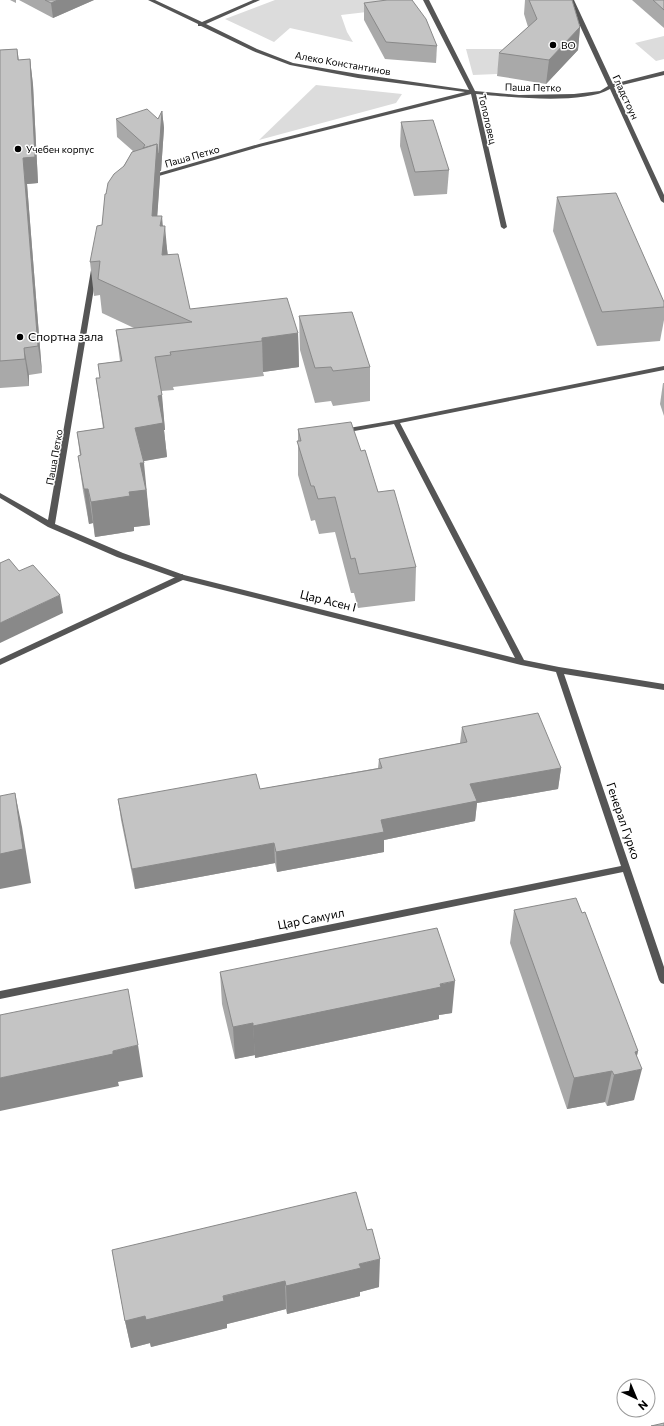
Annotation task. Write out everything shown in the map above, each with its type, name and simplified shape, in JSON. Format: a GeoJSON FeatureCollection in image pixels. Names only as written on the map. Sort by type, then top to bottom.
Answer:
{"type":"FeatureCollection","features":[{"type":"Feature","properties":{"kind":"street","name":"Алеко Константинов"},"geometry":{"type":"LineString","coordinates":[[151,0],[200,25],[255,50],[292,64],[358,76],[472,92]]}},
{"type":"Feature","properties":{"kind":"street"},"geometry":{"type":"LineString","coordinates":[[200,25],[257,0]]}},
{"type":"Feature","properties":{"kind":"street","name":"Тополовец"},"geometry":{"type":"LineString","coordinates":[[426,0],[472,92],[504,227]]}},
{"type":"Feature","properties":{"kind":"street","name":"Гладстоун"},"geometry":{"type":"LineString","coordinates":[[572,0],[664,201]]}},
{"type":"Feature","properties":{"kind":"street","name":"Паша Петко"},"geometry":{"type":"LineString","coordinates":[[141,180],[261,145],[472,92],[519,97],[574,96],[601,92],[611,86],[664,73]]}},
{"type":"Feature","properties":{"kind":"street","name":"Паша Петко"},"geometry":{"type":"LineString","coordinates":[[51,525],[96,259]]}},
{"type":"Feature","properties":{"kind":"street"},"geometry":{"type":"LineString","coordinates":[[338,432],[396,422],[664,368]]}},
{"type":"Feature","properties":{"kind":"street"},"geometry":{"type":"LineString","coordinates":[[396,422],[521,662]]}},
{"type":"Feature","properties":{"kind":"street","name":"Цар Асен I"},"geometry":{"type":"LineString","coordinates":[[0,495],[51,525],[120,555],[182,577],[521,662],[559,670],[664,687]]}},
{"type":"Feature","properties":{"kind":"street"},"geometry":{"type":"LineString","coordinates":[[0,662],[182,577]]}},
{"type":"Feature","properties":{"kind":"street","name":"Генерал Гурко"},"geometry":{"type":"LineString","coordinates":[[559,670],[664,980]]}},
{"type":"Feature","properties":{"kind":"street","name":"Цар Самуил"},"geometry":{"type":"LineString","coordinates":[[0,994],[626,868]]}},
{"type":"Feature","properties":{"kind":"shaded area"},"geometry":{"type":"Polygon","coordinates":[[[275,0],[398,0],[401,8],[341,15],[347,32],[353,42],[290,28],[274,42],[225,19],[275,0]]]}},
{"type":"Feature","properties":{"kind":"shaded area"},"geometry":{"type":"Polygon","coordinates":[[[664,36],[664,59],[656,61],[635,43],[664,36]]]}},
{"type":"Feature","properties":{"kind":"shaded area"},"geometry":{"type":"Polygon","coordinates":[[[466,49],[502,49],[497,74],[473,75],[466,49]]]}},
{"type":"Feature","properties":{"kind":"shaded area"},"geometry":{"type":"Polygon","coordinates":[[[316,85],[402,94],[396,103],[259,140],[316,85]]]}},
{"type":"Feature","properties":{"kind":"building"},"geometry":{"type":"Polygon","coordinates":[[[45,0],[58,0],[51,3],[45,0]]]}},
{"type":"Feature","properties":{"kind":"building"},"geometry":{"type":"Polygon","coordinates":[[[387,0],[412,0],[426,19],[437,46],[386,42],[364,3],[387,0]]]}},
{"type":"Feature","properties":{"kind":"building"},"geometry":{"type":"Polygon","coordinates":[[[529,0],[572,0],[580,27],[549,60],[499,53],[537,19],[529,0]]]}},
{"type":"Feature","properties":{"kind":"building"},"geometry":{"type":"Polygon","coordinates":[[[653,0],[664,0],[664,10],[653,0]]]}},
{"type":"Feature","properties":{"kind":"building"},"geometry":{"type":"Polygon","coordinates":[[[17,49],[18,60],[30,59],[35,157],[23,158],[38,346],[24,348],[25,359],[0,361],[0,50],[17,49]]]}},
{"type":"Feature","properties":{"kind":"building"},"geometry":{"type":"Polygon","coordinates":[[[147,109],[158,119],[162,111],[158,154],[157,144],[143,148],[145,145],[116,119],[147,109]]]}},
{"type":"Feature","properties":{"kind":"building"},"geometry":{"type":"Polygon","coordinates":[[[433,120],[449,170],[415,172],[401,122],[433,120]]]}},
{"type":"Feature","properties":{"kind":"building"},"geometry":{"type":"Polygon","coordinates":[[[157,144],[152,216],[162,216],[160,226],[165,226],[162,255],[178,254],[190,309],[287,298],[298,333],[262,338],[262,341],[170,352],[171,355],[155,357],[162,395],[158,396],[163,423],[135,428],[144,463],[140,463],[146,490],[129,492],[130,496],[91,502],[88,489],[84,489],[78,456],[81,455],[77,432],[104,428],[96,378],[100,378],[98,364],[122,361],[116,330],[192,322],[98,279],[100,261],[90,262],[97,226],[102,225],[105,194],[108,183],[114,174],[124,166],[132,152],[157,144]]]}},
{"type":"Feature","properties":{"kind":"building"},"geometry":{"type":"Polygon","coordinates":[[[616,193],[664,302],[664,307],[602,312],[557,197],[616,193]]]}},
{"type":"Feature","properties":{"kind":"building"},"geometry":{"type":"Polygon","coordinates":[[[352,312],[370,367],[333,371],[331,367],[315,368],[299,316],[352,312]]]}},
{"type":"Feature","properties":{"kind":"building"},"geometry":{"type":"Polygon","coordinates":[[[351,422],[361,451],[365,450],[378,492],[394,490],[416,567],[359,574],[355,558],[351,559],[335,497],[318,499],[314,486],[311,486],[297,441],[301,441],[298,429],[351,422]]]}},
{"type":"Feature","properties":{"kind":"building"},"geometry":{"type":"Polygon","coordinates":[[[9,559],[19,571],[33,565],[60,595],[0,623],[0,563],[9,559]]]}},
{"type":"Feature","properties":{"kind":"building"},"geometry":{"type":"Polygon","coordinates":[[[538,713],[561,768],[470,784],[477,801],[381,820],[384,832],[276,852],[274,843],[132,869],[118,799],[256,774],[260,789],[382,768],[379,759],[467,742],[462,727],[538,713]]]}},
{"type":"Feature","properties":{"kind":"building"},"geometry":{"type":"Polygon","coordinates":[[[15,793],[23,849],[0,854],[0,796],[15,793]]]}},
{"type":"Feature","properties":{"kind":"building"},"geometry":{"type":"Polygon","coordinates":[[[576,898],[582,913],[585,912],[638,1051],[635,1052],[642,1069],[614,1075],[612,1071],[574,1078],[514,910],[576,898]]]}},
{"type":"Feature","properties":{"kind":"building"},"geometry":{"type":"Polygon","coordinates":[[[437,928],[455,981],[440,984],[441,987],[253,1026],[253,1023],[233,1027],[220,972],[437,928]]]}},
{"type":"Feature","properties":{"kind":"building"},"geometry":{"type":"Polygon","coordinates":[[[128,989],[138,1045],[113,1051],[113,1054],[0,1078],[0,1015],[128,989]]]}},
{"type":"Feature","properties":{"kind":"building"},"geometry":{"type":"Polygon","coordinates":[[[356,1192],[367,1230],[372,1229],[380,1259],[359,1264],[361,1268],[286,1286],[285,1281],[223,1296],[224,1301],[146,1320],[145,1316],[125,1321],[112,1250],[356,1192]]]}},
{"type":"Feature","properties":{"kind":"building"},"geometry":{"type":"Polygon","coordinates":[[[664,1423],[664,1426],[651,1426],[664,1423]]]}},
{"type":"Feature","properties":{"kind":"place","name":"ВО"},"geometry":{"type":"Point","coordinates":[553,45]}},
{"type":"Feature","properties":{"kind":"place","name":"Учебен корпус"},"geometry":{"type":"Point","coordinates":[18,149]}},
{"type":"Feature","properties":{"kind":"place","name":"Спортна зала"},"geometry":{"type":"Point","coordinates":[20,337]}}]}
